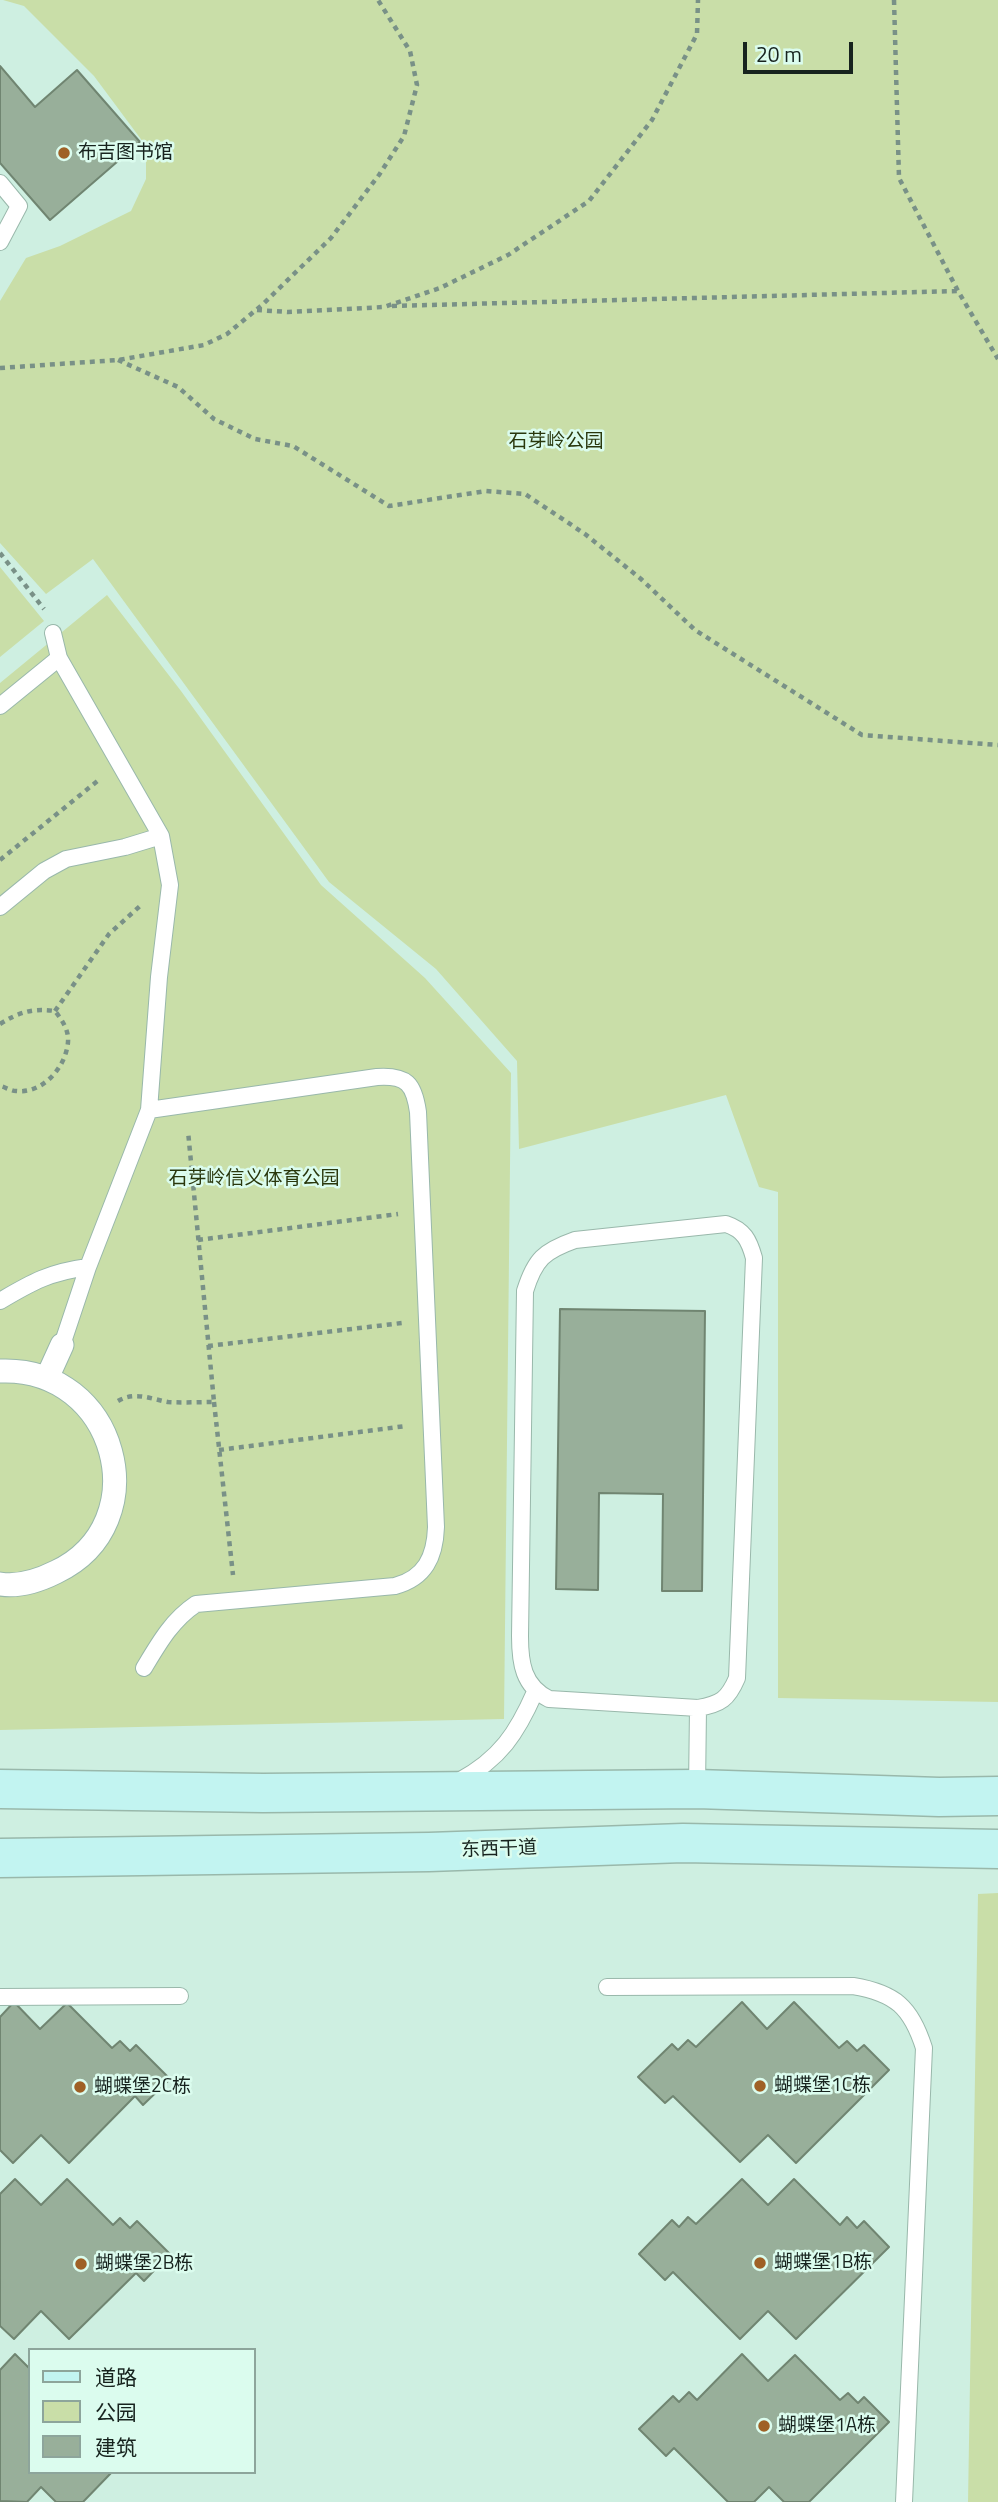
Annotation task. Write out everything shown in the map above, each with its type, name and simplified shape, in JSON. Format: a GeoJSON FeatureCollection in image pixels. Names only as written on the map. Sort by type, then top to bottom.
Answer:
{"type":"FeatureCollection","features":[{"type":"Feature","properties":{"kind":"main road"},"geometry":{"type":"LineString","coordinates":[[0,1789],[440,1792],[697,1789],[939,1797],[998,1796]]}},
{"type":"Feature","properties":{"kind":"main road","name":"东西干道"},"geometry":{"type":"LineString","coordinates":[[0,1858],[429,1852],[683,1843],[998,1849]]}},
{"type":"Feature","properties":{"kind":"street"},"geometry":{"type":"LineString","coordinates":[[47,1378],[62,1345]]}},
{"type":"Feature","properties":{"kind":"street"},"geometry":{"type":"LineString","coordinates":[[0,1371],[20,1370],[47,1378],[85,1402],[106,1433],[115,1468],[112,1505],[97,1538],[72,1565],[39,1581],[0,1584]]}},
{"type":"Feature","properties":{"kind":"lane"},"geometry":{"type":"LineString","coordinates":[[0,183],[19,206],[0,242]]}},
{"type":"Feature","properties":{"kind":"lane"},"geometry":{"type":"LineString","coordinates":[[53,633],[58,658],[161,836],[170,885],[159,977],[149,1110],[88,1268],[62,1345]]}},
{"type":"Feature","properties":{"kind":"lane"},"geometry":{"type":"LineString","coordinates":[[0,706],[58,658]]}},
{"type":"Feature","properties":{"kind":"lane"},"geometry":{"type":"LineString","coordinates":[[0,907],[44,871],[66,859],[125,847],[161,836]]}},
{"type":"Feature","properties":{"kind":"lane"},"geometry":{"type":"LineString","coordinates":[[144,1668],[166,1632],[183,1613],[196,1604],[395,1586],[410,1582],[420,1573],[435,1546],[422,1211],[415,1095],[409,1084],[402,1078],[377,1077],[149,1110]]}},
{"type":"Feature","properties":{"kind":"lane"},"geometry":{"type":"LineString","coordinates":[[726,1224],[739,1228],[750,1241],[754,1258],[737,1678],[729,1696],[713,1706],[698,1708],[549,1699],[535,1692],[526,1676],[520,1655],[525,1291],[537,1261],[554,1247],[575,1240],[726,1224]]}},
{"type":"Feature","properties":{"kind":"lane"},"geometry":{"type":"LineString","coordinates":[[0,1301],[42,1277],[64,1270],[88,1268]]}},
{"type":"Feature","properties":{"kind":"lane"},"geometry":{"type":"LineString","coordinates":[[440,1792],[477,1772],[496,1756],[516,1732],[535,1692]]}},
{"type":"Feature","properties":{"kind":"lane"},"geometry":{"type":"LineString","coordinates":[[697,1789],[698,1708]]}},
{"type":"Feature","properties":{"kind":"lane"},"geometry":{"type":"LineString","coordinates":[[607,1987],[853,1986],[878,1990],[900,2003],[916,2023],[924,2048],[904,2502]]}},
{"type":"Feature","properties":{"kind":"lane"},"geometry":{"type":"LineString","coordinates":[[0,1997],[180,1996]]}},
{"type":"Feature","properties":{"kind":"path"},"geometry":{"type":"LineString","coordinates":[[0,368],[118,360],[204,345],[227,334],[257,310],[331,238],[379,175],[404,136],[417,85],[410,51],[378,0]]}},
{"type":"Feature","properties":{"kind":"path"},"geometry":{"type":"LineString","coordinates":[[384,307],[440,288],[508,255],[589,201],[652,120],[697,34],[698,0]]}},
{"type":"Feature","properties":{"kind":"path"},"geometry":{"type":"LineString","coordinates":[[894,0],[899,178],[958,291],[998,359]]}},
{"type":"Feature","properties":{"kind":"path"},"geometry":{"type":"LineString","coordinates":[[257,310],[288,313],[384,307],[958,291]]}},
{"type":"Feature","properties":{"kind":"path"},"geometry":{"type":"LineString","coordinates":[[118,360],[178,387],[214,419],[234,429],[255,439],[293,446],[389,506],[486,491],[525,494],[594,541],[641,579],[695,630],[862,735],[998,745]]}},
{"type":"Feature","properties":{"kind":"path"},"geometry":{"type":"LineString","coordinates":[[0,860],[120,763]]}},
{"type":"Feature","properties":{"kind":"path"},"geometry":{"type":"LineString","coordinates":[[55,1011],[109,934],[142,904],[170,885]]}},
{"type":"Feature","properties":{"kind":"path"},"geometry":{"type":"LineString","coordinates":[[0,1024],[19,1012],[38,1009],[55,1011],[64,1022],[68,1040],[64,1059],[51,1078],[35,1089],[15,1091],[0,1086]]}},
{"type":"Feature","properties":{"kind":"path"},"geometry":{"type":"LineString","coordinates":[[185,1105],[235,1600]]}},
{"type":"Feature","properties":{"kind":"path"},"geometry":{"type":"LineString","coordinates":[[198,1240],[422,1211]]}},
{"type":"Feature","properties":{"kind":"path"},"geometry":{"type":"LineString","coordinates":[[208,1346],[427,1320]]}},
{"type":"Feature","properties":{"kind":"path"},"geometry":{"type":"LineString","coordinates":[[96,1419],[105,1408],[125,1397],[141,1396],[169,1402],[214,1402]]}},
{"type":"Feature","properties":{"kind":"path"},"geometry":{"type":"LineString","coordinates":[[219,1450],[431,1422]]}},
{"type":"Feature","properties":{"kind":"green space","name":"石芽岭公园"},"geometry":{"type":"Polygon","coordinates":[[[3,0],[998,0],[998,1702],[778,1698],[778,1192],[759,1187],[726,1095],[519,1149],[517,1061],[436,969],[329,882],[93,559],[46,594],[0,543],[0,301],[26,258],[60,246],[131,211],[146,179],[146,146],[94,76],[24,6],[3,0]]]}},
{"type":"Feature","properties":{"kind":"green space"},"geometry":{"type":"Polygon","coordinates":[[[0,567],[44,621],[0,657],[0,567]]]}},
{"type":"Feature","properties":{"kind":"green space","name":"石芽岭信义体育公园"},"geometry":{"type":"Polygon","coordinates":[[[107,595],[181,691],[321,885],[425,978],[511,1073],[504,1719],[0,1730],[0,683],[107,595]]]}},
{"type":"Feature","properties":{"kind":"green space"},"geometry":{"type":"Polygon","coordinates":[[[998,1893],[998,2502],[968,2502],[978,1894],[998,1893]]]}},
{"type":"Feature","properties":{"kind":"building","name":"布吉图书馆"},"geometry":{"type":"Polygon","coordinates":[[[0,66],[35,107],[77,70],[140,142],[50,220],[0,163],[0,66]]]}},
{"type":"Feature","properties":{"kind":"building"},"geometry":{"type":"Polygon","coordinates":[[[560,1309],[705,1311],[702,1591],[662,1591],[663,1494],[599,1493],[598,1590],[556,1589],[560,1309]]]}},
{"type":"Feature","properties":{"kind":"building","name":"蝴蝶堡2C栋"},"geometry":{"type":"Polygon","coordinates":[[[14,2002],[40,2029],[67,2003],[112,2048],[120,2041],[130,2051],[136,2045],[170,2079],[143,2105],[135,2096],[69,2163],[41,2135],[13,2163],[0,2150],[0,2017],[14,2002]]]}},
{"type":"Feature","properties":{"kind":"building","name":"蝴蝶堡1C栋"},"geometry":{"type":"Polygon","coordinates":[[[742,2002],[767,2029],[794,2002],[839,2048],[847,2041],[857,2051],[864,2045],[889,2070],[796,2163],[768,2135],[740,2162],[673,2096],[665,2103],[638,2077],[672,2044],[678,2050],[688,2040],[696,2047],[742,2002]]]}},
{"type":"Feature","properties":{"kind":"building","name":"蝴蝶堡2B栋"},"geometry":{"type":"Polygon","coordinates":[[[15,2179],[41,2205],[67,2179],[113,2225],[120,2218],[130,2228],[137,2221],[170,2254],[144,2281],[136,2273],[69,2339],[41,2311],[14,2339],[0,2326],[0,2194],[15,2179]]]}},
{"type":"Feature","properties":{"kind":"building","name":"蝴蝶堡1B栋"},"geometry":{"type":"Polygon","coordinates":[[[742,2179],[768,2205],[794,2179],[840,2225],[847,2217],[857,2228],[864,2221],[889,2247],[796,2339],[768,2311],[740,2339],[673,2272],[665,2280],[639,2254],[672,2220],[679,2227],[688,2217],[696,2224],[742,2179]]]}},
{"type":"Feature","properties":{"kind":"building"},"geometry":{"type":"Polygon","coordinates":[[[15,2354],[28,2367],[28,2474],[110,2474],[83,2502],[56,2502],[41,2487],[27,2502],[0,2501],[0,2370],[15,2354]]]}},
{"type":"Feature","properties":{"kind":"building","name":"蝴蝶堡1A栋"},"geometry":{"type":"Polygon","coordinates":[[[742,2354],[768,2381],[795,2355],[840,2400],[848,2393],[858,2403],[864,2397],[889,2422],[809,2502],[784,2502],[769,2487],[754,2502],[728,2502],[674,2448],[666,2456],[639,2429],[673,2396],[679,2402],[689,2392],[697,2400],[742,2354]]]}},
{"type":"Feature","properties":{"kind":"place","name":"布吉图书馆"},"geometry":{"type":"Point","coordinates":[64,153]}},
{"type":"Feature","properties":{"kind":"place","name":"蝴蝶堡1C栋"},"geometry":{"type":"Point","coordinates":[760,2086]}},
{"type":"Feature","properties":{"kind":"place","name":"蝴蝶堡2C栋"},"geometry":{"type":"Point","coordinates":[80,2087]}},
{"type":"Feature","properties":{"kind":"place","name":"蝴蝶堡1B栋"},"geometry":{"type":"Point","coordinates":[760,2263]}},
{"type":"Feature","properties":{"kind":"place","name":"蝴蝶堡2B栋"},"geometry":{"type":"Point","coordinates":[81,2264]}},
{"type":"Feature","properties":{"kind":"place","name":"蝴蝶堡1A栋"},"geometry":{"type":"Point","coordinates":[764,2426]}}]}
